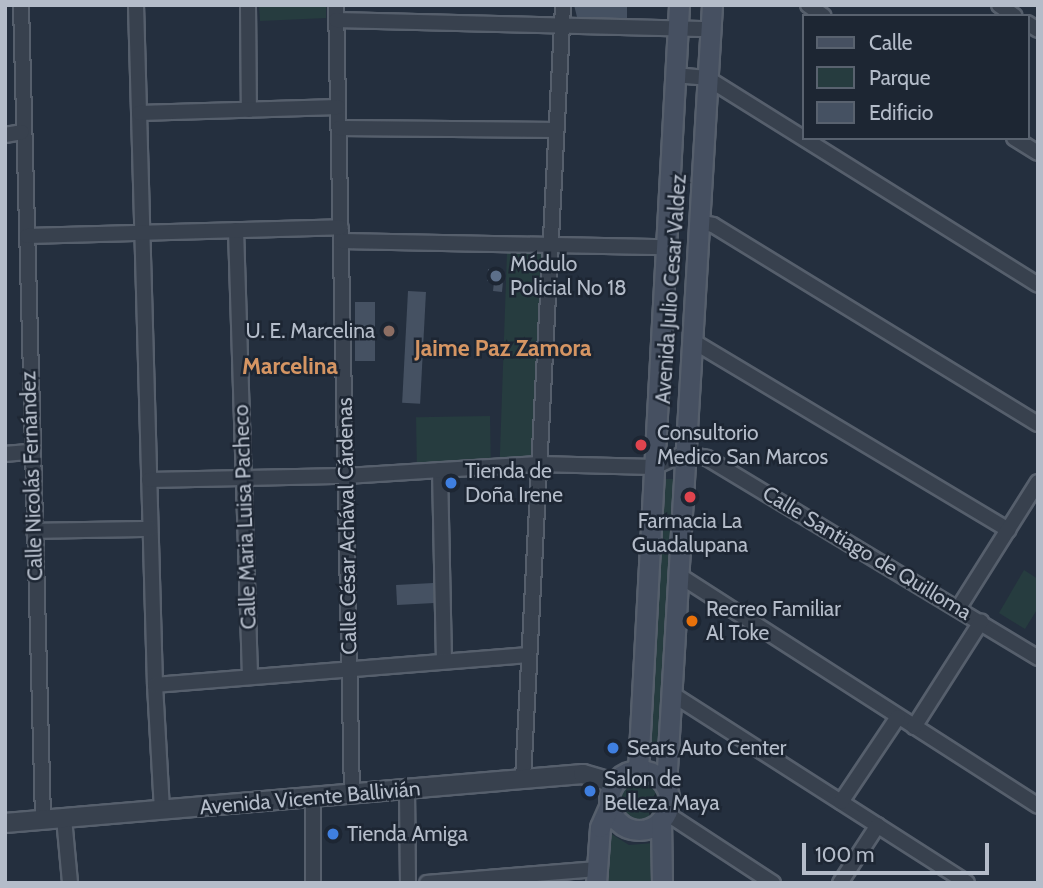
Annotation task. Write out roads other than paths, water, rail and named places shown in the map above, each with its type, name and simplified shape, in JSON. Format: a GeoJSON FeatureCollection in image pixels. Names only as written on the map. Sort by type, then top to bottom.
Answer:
{"type":"FeatureCollection","features":[{"type":"Feature","properties":{"kind":"main road","name":"Avenida Julio Cesar Valdez"},"geometry":{"type":"LineString","coordinates":[[638,770],[679,5]]}},
{"type":"Feature","properties":{"kind":"main road","name":"Avenida Julio Cesar Valdez"},"geometry":{"type":"LineString","coordinates":[[666,786],[683,454],[712,5]]}},
{"type":"Feature","properties":{"kind":"main road"},"geometry":{"type":"LineString","coordinates":[[596,876],[600,827],[609,807],[614,783],[638,770],[649,771],[666,786],[662,883]]}},
{"type":"Feature","properties":{"kind":"main road"},"geometry":{"type":"LineString","coordinates":[[609,807],[626,828],[645,830],[664,816]]}},
{"type":"Feature","properties":{"kind":"street","name":"Calle Nicolás Fernández"},"geometry":{"type":"LineString","coordinates":[[21,5],[30,452],[43,820]]}},
{"type":"Feature","properties":{"kind":"street"},"geometry":{"type":"LineString","coordinates":[[136,5],[155,685],[162,811]]}},
{"type":"Feature","properties":{"kind":"street"},"geometry":{"type":"LineString","coordinates":[[248,5],[250,110]]}},
{"type":"Feature","properties":{"kind":"street"},"geometry":{"type":"LineString","coordinates":[[523,779],[563,5]]}},
{"type":"Feature","properties":{"kind":"street"},"geometry":{"type":"LineString","coordinates":[[336,12],[562,25],[710,29]]}},
{"type":"Feature","properties":{"kind":"street","name":"Calle César Achával Cárdenas"},"geometry":{"type":"LineString","coordinates":[[336,12],[352,795]]}},
{"type":"Feature","properties":{"kind":"street"},"geometry":{"type":"LineString","coordinates":[[5,35],[22,34]]}},
{"type":"Feature","properties":{"kind":"street"},"geometry":{"type":"LineString","coordinates":[[674,75],[706,78],[802,138]]}},
{"type":"Feature","properties":{"kind":"street"},"geometry":{"type":"LineString","coordinates":[[139,113],[338,107]]}},
{"type":"Feature","properties":{"kind":"street"},"geometry":{"type":"LineString","coordinates":[[339,128],[556,130]]}},
{"type":"Feature","properties":{"kind":"street"},"geometry":{"type":"LineString","coordinates":[[5,135],[22,132]]}},
{"type":"Feature","properties":{"kind":"street"},"geometry":{"type":"LineString","coordinates":[[805,140],[1038,285]]}},
{"type":"Feature","properties":{"kind":"street"},"geometry":{"type":"LineString","coordinates":[[1017,140],[1038,153]]}},
{"type":"Feature","properties":{"kind":"street"},"geometry":{"type":"LineString","coordinates":[[699,222],[713,225],[1038,424]]}},
{"type":"Feature","properties":{"kind":"street"},"geometry":{"type":"LineString","coordinates":[[27,236],[236,230],[552,245],[666,247]]}},
{"type":"Feature","properties":{"kind":"street","name":"Calle Maria Luisa Pacheco"},"geometry":{"type":"LineString","coordinates":[[236,230],[250,677]]}},
{"type":"Feature","properties":{"kind":"street"},"geometry":{"type":"LineString","coordinates":[[691,340],[1008,530]]}},
{"type":"Feature","properties":{"kind":"street"},"geometry":{"type":"LineString","coordinates":[[5,454],[30,452]]}},
{"type":"Feature","properties":{"kind":"street"},"geometry":{"type":"LineString","coordinates":[[149,480],[346,476],[539,464],[654,467],[683,454]]}},
{"type":"Feature","properties":{"kind":"street","name":"Calle Santiago de Quilloma"},"geometry":{"type":"LineString","coordinates":[[683,454],[728,469],[1038,658]]}},
{"type":"Feature","properties":{"kind":"street"},"geometry":{"type":"LineString","coordinates":[[440,470],[444,661]]}},
{"type":"Feature","properties":{"kind":"street"},"geometry":{"type":"LineString","coordinates":[[958,609],[1038,482]]}},
{"type":"Feature","properties":{"kind":"street"},"geometry":{"type":"LineString","coordinates":[[34,531],[150,529]]}},
{"type":"Feature","properties":{"kind":"street"},"geometry":{"type":"LineString","coordinates":[[677,574],[1038,806]]}},
{"type":"Feature","properties":{"kind":"street"},"geometry":{"type":"LineString","coordinates":[[914,727],[981,622]]}},
{"type":"Feature","properties":{"kind":"street"},"geometry":{"type":"LineString","coordinates":[[155,685],[528,655]]}},
{"type":"Feature","properties":{"kind":"street"},"geometry":{"type":"LineString","coordinates":[[672,694],[967,883]]}},
{"type":"Feature","properties":{"kind":"street"},"geometry":{"type":"LineString","coordinates":[[841,802],[898,717]]}},
{"type":"Feature","properties":{"kind":"street","name":"Avenida Vicente Ballivián"},"geometry":{"type":"LineString","coordinates":[[5,823],[313,799],[583,774],[614,783]]}},
{"type":"Feature","properties":{"kind":"street"},"geometry":{"type":"LineString","coordinates":[[407,790],[408,883]]}},
{"type":"Feature","properties":{"kind":"street"},"geometry":{"type":"LineString","coordinates":[[313,799],[313,883]]}},
{"type":"Feature","properties":{"kind":"street"},"geometry":{"type":"LineString","coordinates":[[664,816],[773,883]]}},
{"type":"Feature","properties":{"kind":"street"},"geometry":{"type":"LineString","coordinates":[[64,818],[70,883]]}},
{"type":"Feature","properties":{"kind":"street"},"geometry":{"type":"LineString","coordinates":[[840,883],[878,825]]}},
{"type":"Feature","properties":{"kind":"street"},"geometry":{"type":"LineString","coordinates":[[427,883],[596,876]]}},
{"type":"Feature","properties":{"kind":"place","name":"Módulo Policial No 18"},"geometry":{"type":"Point","coordinates":[496,276]}},
{"type":"Feature","properties":{"kind":"place","name":"U. E. Marcelina"},"geometry":{"type":"Point","coordinates":[389,331]}},
{"type":"Feature","properties":{"kind":"place","name":"Consultorio Medico San Marcos"},"geometry":{"type":"Point","coordinates":[641,445]}},
{"type":"Feature","properties":{"kind":"place","name":"Tienda de Doña Irene"},"geometry":{"type":"Point","coordinates":[451,483]}},
{"type":"Feature","properties":{"kind":"place","name":"Farmacia La Guadalupana"},"geometry":{"type":"Point","coordinates":[690,497]}},
{"type":"Feature","properties":{"kind":"place","name":"Recreo Familiar Al Toke"},"geometry":{"type":"Point","coordinates":[692,621]}},
{"type":"Feature","properties":{"kind":"place","name":"Sears Auto Center"},"geometry":{"type":"Point","coordinates":[613,748]}},
{"type":"Feature","properties":{"kind":"place","name":"Salon de Belleza Maya"},"geometry":{"type":"Point","coordinates":[590,791]}},
{"type":"Feature","properties":{"kind":"place","name":"Tienda Amiga"},"geometry":{"type":"Point","coordinates":[333,834]}},
{"type":"Feature","properties":{"kind":"district","name":"Jaime Paz Zamora"},"geometry":{"type":"Point","coordinates":[503,348]}},
{"type":"Feature","properties":{"kind":"district","name":"Marcelina"},"geometry":{"type":"Point","coordinates":[290,366]}}]}
